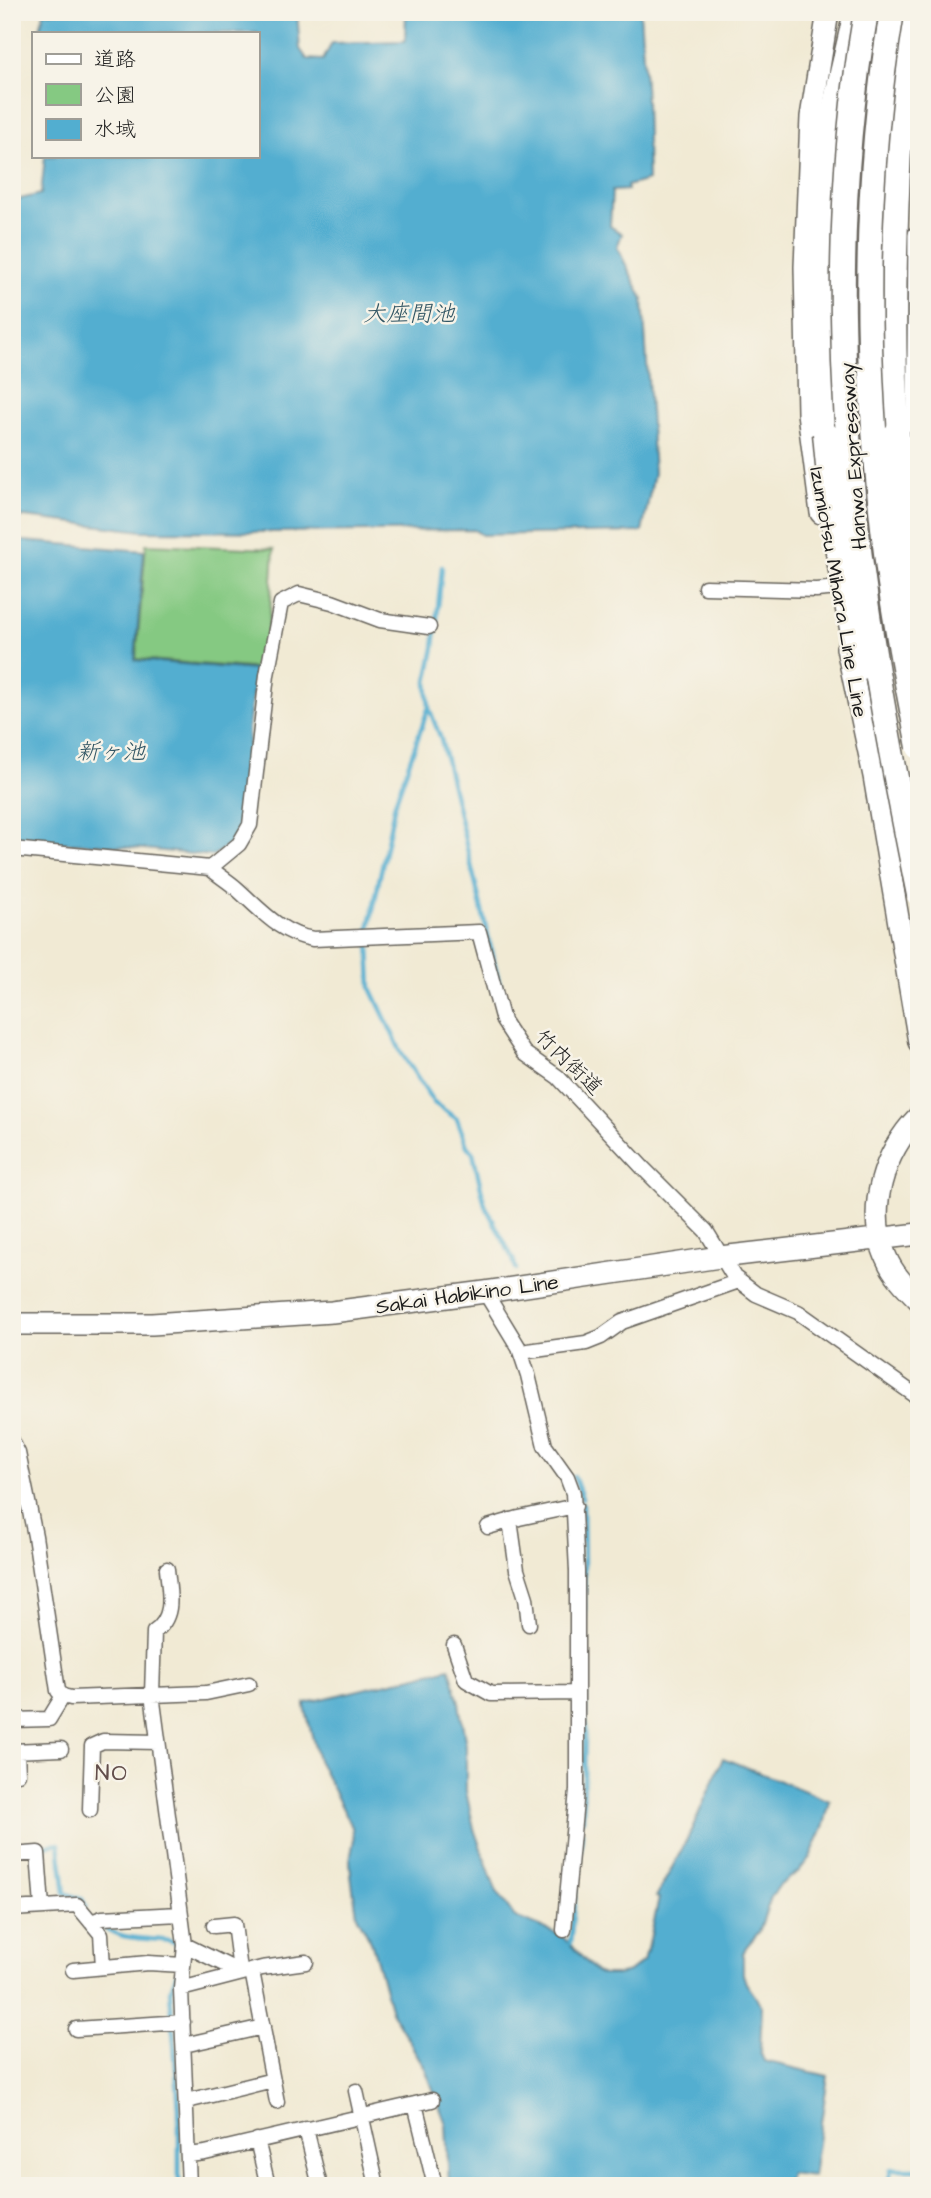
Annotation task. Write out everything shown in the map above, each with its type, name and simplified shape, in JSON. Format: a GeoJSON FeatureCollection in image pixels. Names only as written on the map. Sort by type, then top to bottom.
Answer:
{"type":"FeatureCollection","features":[{"type":"Feature","properties":{"kind":"highway"},"geometry":{"type":"LineString","coordinates":[[855,12],[834,115],[826,184],[821,281],[825,433],[836,544],[846,600],[859,656],[898,788]]}},
{"type":"Feature","properties":{"kind":"highway"},"geometry":{"type":"LineString","coordinates":[[852,123],[855,12]]}},
{"type":"Feature","properties":{"kind":"highway","name":"Hanwa Expressway"},"geometry":{"type":"LineString","coordinates":[[866,12],[852,123],[845,217],[843,312],[847,413],[867,607],[919,895]]}},
{"type":"Feature","properties":{"kind":"highway","name":"Hanwa Expressway"},"geometry":{"type":"LineString","coordinates":[[892,12],[878,125],[871,222],[869,311],[873,408],[888,570],[919,747]]}},
{"type":"Feature","properties":{"kind":"highway"},"geometry":{"type":"LineString","coordinates":[[878,125],[901,12]]}},
{"type":"Feature","properties":{"kind":"highway"},"geometry":{"type":"LineString","coordinates":[[910,12],[905,49],[892,321],[902,502],[919,671]]}},
{"type":"Feature","properties":{"kind":"main road","name":"Izumiotsu Mihara Line Line"},"geometry":{"type":"LineString","coordinates":[[828,12],[811,117],[806,267],[808,413],[825,538],[874,776],[919,1042]]}},
{"type":"Feature","properties":{"kind":"main road"},"geometry":{"type":"LineString","coordinates":[[919,235],[919,523]]}},
{"type":"Feature","properties":{"kind":"main road"},"geometry":{"type":"LineString","coordinates":[[919,1097],[907,1117],[884,1171],[879,1194],[880,1238],[886,1257],[895,1275],[919,1300]]}},
{"type":"Feature","properties":{"kind":"main road"},"geometry":{"type":"LineString","coordinates":[[894,1147],[919,1116]]}},
{"type":"Feature","properties":{"kind":"main road","name":"Sakai Habikino Line"},"geometry":{"type":"LineString","coordinates":[[12,1324],[152,1324],[331,1312],[485,1292],[720,1256],[919,1234]]}},
{"type":"Feature","properties":{"kind":"street"},"geometry":{"type":"LineString","coordinates":[[705,587],[805,590],[919,581]]}},
{"type":"Feature","properties":{"kind":"street"},"geometry":{"type":"LineString","coordinates":[[12,849],[210,868],[239,844],[250,825],[267,675],[281,603],[299,594],[380,620],[429,627]]}},
{"type":"Feature","properties":{"kind":"street","name":"竹内街道"},"geometry":{"type":"LineString","coordinates":[[210,868],[264,916],[298,937],[313,939],[479,932],[503,1021],[524,1053],[558,1077],[706,1231],[734,1277],[768,1300],[798,1311],[919,1398]]}},
{"type":"Feature","properties":{"kind":"street"},"geometry":{"type":"LineString","coordinates":[[521,1352],[586,1343],[601,1337],[622,1322],[739,1281]]}},
{"type":"Feature","properties":{"kind":"street"},"geometry":{"type":"LineString","coordinates":[[485,1292],[521,1352],[542,1440],[569,1481],[575,1506],[575,1819],[564,1930]]}},
{"type":"Feature","properties":{"kind":"street"},"geometry":{"type":"LineString","coordinates":[[12,1442],[18,1453],[26,1488],[58,1691],[71,1698],[206,1693],[249,1684]]}},
{"type":"Feature","properties":{"kind":"street"},"geometry":{"type":"LineString","coordinates":[[488,1527],[575,1506]]}},
{"type":"Feature","properties":{"kind":"street"},"geometry":{"type":"LineString","coordinates":[[510,1520],[517,1570],[526,1598],[529,1623]]}},
{"type":"Feature","properties":{"kind":"street"},"geometry":{"type":"LineString","coordinates":[[167,1569],[170,1610],[164,1625],[154,1632],[152,1694],[185,1945],[181,1989],[189,2186]]}},
{"type":"Feature","properties":{"kind":"street"},"geometry":{"type":"LineString","coordinates":[[454,1645],[466,1680],[491,1694],[577,1693]]}},
{"type":"Feature","properties":{"kind":"street"},"geometry":{"type":"LineString","coordinates":[[12,1720],[49,1718],[63,1696]]}},
{"type":"Feature","properties":{"kind":"street"},"geometry":{"type":"LineString","coordinates":[[90,1810],[86,1743],[158,1742]]}},
{"type":"Feature","properties":{"kind":"street"},"geometry":{"type":"LineString","coordinates":[[18,1774],[15,1751],[61,1749]]}},
{"type":"Feature","properties":{"kind":"street"},"geometry":{"type":"LineString","coordinates":[[12,1855],[37,1853],[42,1907]]}},
{"type":"Feature","properties":{"kind":"street"},"geometry":{"type":"LineString","coordinates":[[12,1909],[77,1905],[101,1934],[103,1966]]}},
{"type":"Feature","properties":{"kind":"street"},"geometry":{"type":"LineString","coordinates":[[91,1922],[102,1918],[180,1914]]}},
{"type":"Feature","properties":{"kind":"street"},"geometry":{"type":"LineString","coordinates":[[214,1926],[234,1924],[245,1971],[263,2027],[276,2102]]}},
{"type":"Feature","properties":{"kind":"street"},"geometry":{"type":"LineString","coordinates":[[185,1945],[245,1971]]}},
{"type":"Feature","properties":{"kind":"street"},"geometry":{"type":"LineString","coordinates":[[181,1989],[245,1971],[306,1962]]}},
{"type":"Feature","properties":{"kind":"street"},"geometry":{"type":"LineString","coordinates":[[72,1970],[148,1963],[183,1965]]}},
{"type":"Feature","properties":{"kind":"street"},"geometry":{"type":"LineString","coordinates":[[76,2029],[109,2019],[183,2022]]}},
{"type":"Feature","properties":{"kind":"street"},"geometry":{"type":"LineString","coordinates":[[184,2045],[263,2027]]}},
{"type":"Feature","properties":{"kind":"street"},"geometry":{"type":"LineString","coordinates":[[187,2101],[272,2080]]}},
{"type":"Feature","properties":{"kind":"street"},"geometry":{"type":"LineString","coordinates":[[356,2091],[377,2186]]}},
{"type":"Feature","properties":{"kind":"street"},"geometry":{"type":"LineString","coordinates":[[188,2155],[432,2100]]}},
{"type":"Feature","properties":{"kind":"street"},"geometry":{"type":"LineString","coordinates":[[415,2104],[435,2186]]}},
{"type":"Feature","properties":{"kind":"street"},"geometry":{"type":"LineString","coordinates":[[306,2129],[320,2186]]}},
{"type":"Feature","properties":{"kind":"street"},"geometry":{"type":"LineString","coordinates":[[257,2140],[268,2186]]}},
{"type":"Feature","properties":{"kind":"green space"},"geometry":{"type":"Polygon","coordinates":[[[146,544],[274,549],[270,615],[262,669],[136,659],[146,544]]]}},
{"type":"Feature","properties":{"kind":"water","name":"大座間池"},"geometry":{"type":"Polygon","coordinates":[[[44,12],[297,12],[300,49],[307,59],[323,60],[332,43],[405,41],[406,12],[640,12],[648,180],[627,186],[628,190],[612,191],[610,226],[622,234],[617,247],[643,299],[654,473],[642,532],[482,535],[474,530],[142,531],[17,516],[12,370],[12,201],[41,194],[45,158],[259,158],[259,32],[39,32],[44,12]]]}},
{"type":"Feature","properties":{"kind":"water","name":"新ヶ池"},"geometry":{"type":"Polygon","coordinates":[[[12,540],[144,551],[135,660],[256,670],[248,728],[249,767],[243,823],[233,842],[212,856],[95,844],[12,841],[12,540]]]}},
{"type":"Feature","properties":{"kind":"water"},"geometry":{"type":"Polygon","coordinates":[[[450,1668],[466,1746],[466,1791],[474,1829],[496,1890],[515,1917],[561,1935],[596,1972],[603,1975],[629,1972],[643,1961],[659,1898],[656,1897],[687,1840],[723,1758],[830,1801],[824,1825],[810,1857],[771,1897],[759,1932],[743,1954],[746,1983],[762,2006],[760,2052],[764,2061],[828,2076],[813,2176],[790,2173],[787,2186],[449,2186],[446,2124],[425,2068],[391,2011],[372,1944],[357,1915],[350,1860],[354,1839],[352,1827],[318,1760],[305,1703],[450,1668]]]}},
{"type":"Feature","properties":{"kind":"waterway"},"geometry":{"type":"LineString","coordinates":[[442,567],[434,648],[427,682],[429,708],[441,739],[500,986]]}},
{"type":"Feature","properties":{"kind":"waterway"},"geometry":{"type":"LineString","coordinates":[[369,929],[395,803],[428,709]]}},
{"type":"Feature","properties":{"kind":"waterway"},"geometry":{"type":"LineString","coordinates":[[369,942],[371,988],[401,1052],[434,1103],[457,1119],[467,1146],[473,1153],[485,1205],[516,1269]]}},
{"type":"Feature","properties":{"kind":"waterway"},"geometry":{"type":"LineString","coordinates":[[574,1476],[582,1498]]}},
{"type":"Feature","properties":{"kind":"waterway"},"geometry":{"type":"LineString","coordinates":[[583,1504],[586,1699],[583,1820]]}},
{"type":"Feature","properties":{"kind":"waterway"},"geometry":{"type":"LineString","coordinates":[[570,1943],[582,1833]]}},
{"type":"Feature","properties":{"kind":"waterway"},"geometry":{"type":"LineString","coordinates":[[34,1847],[59,1844],[65,1893],[82,1899],[86,1906]]}},
{"type":"Feature","properties":{"kind":"waterway"},"geometry":{"type":"LineString","coordinates":[[102,1926],[128,1937],[175,1942],[179,1950]]}},
{"type":"Feature","properties":{"kind":"waterway"},"geometry":{"type":"LineString","coordinates":[[177,1973],[170,1991],[179,2108],[179,2186]]}},
{"type":"Feature","properties":{"kind":"waterway"},"geometry":{"type":"LineString","coordinates":[[888,2186],[891,2169],[919,2169]]}},
{"type":"Feature","properties":{"kind":"district","name":"NO"},"geometry":{"type":"Point","coordinates":[112,1772]}}]}
